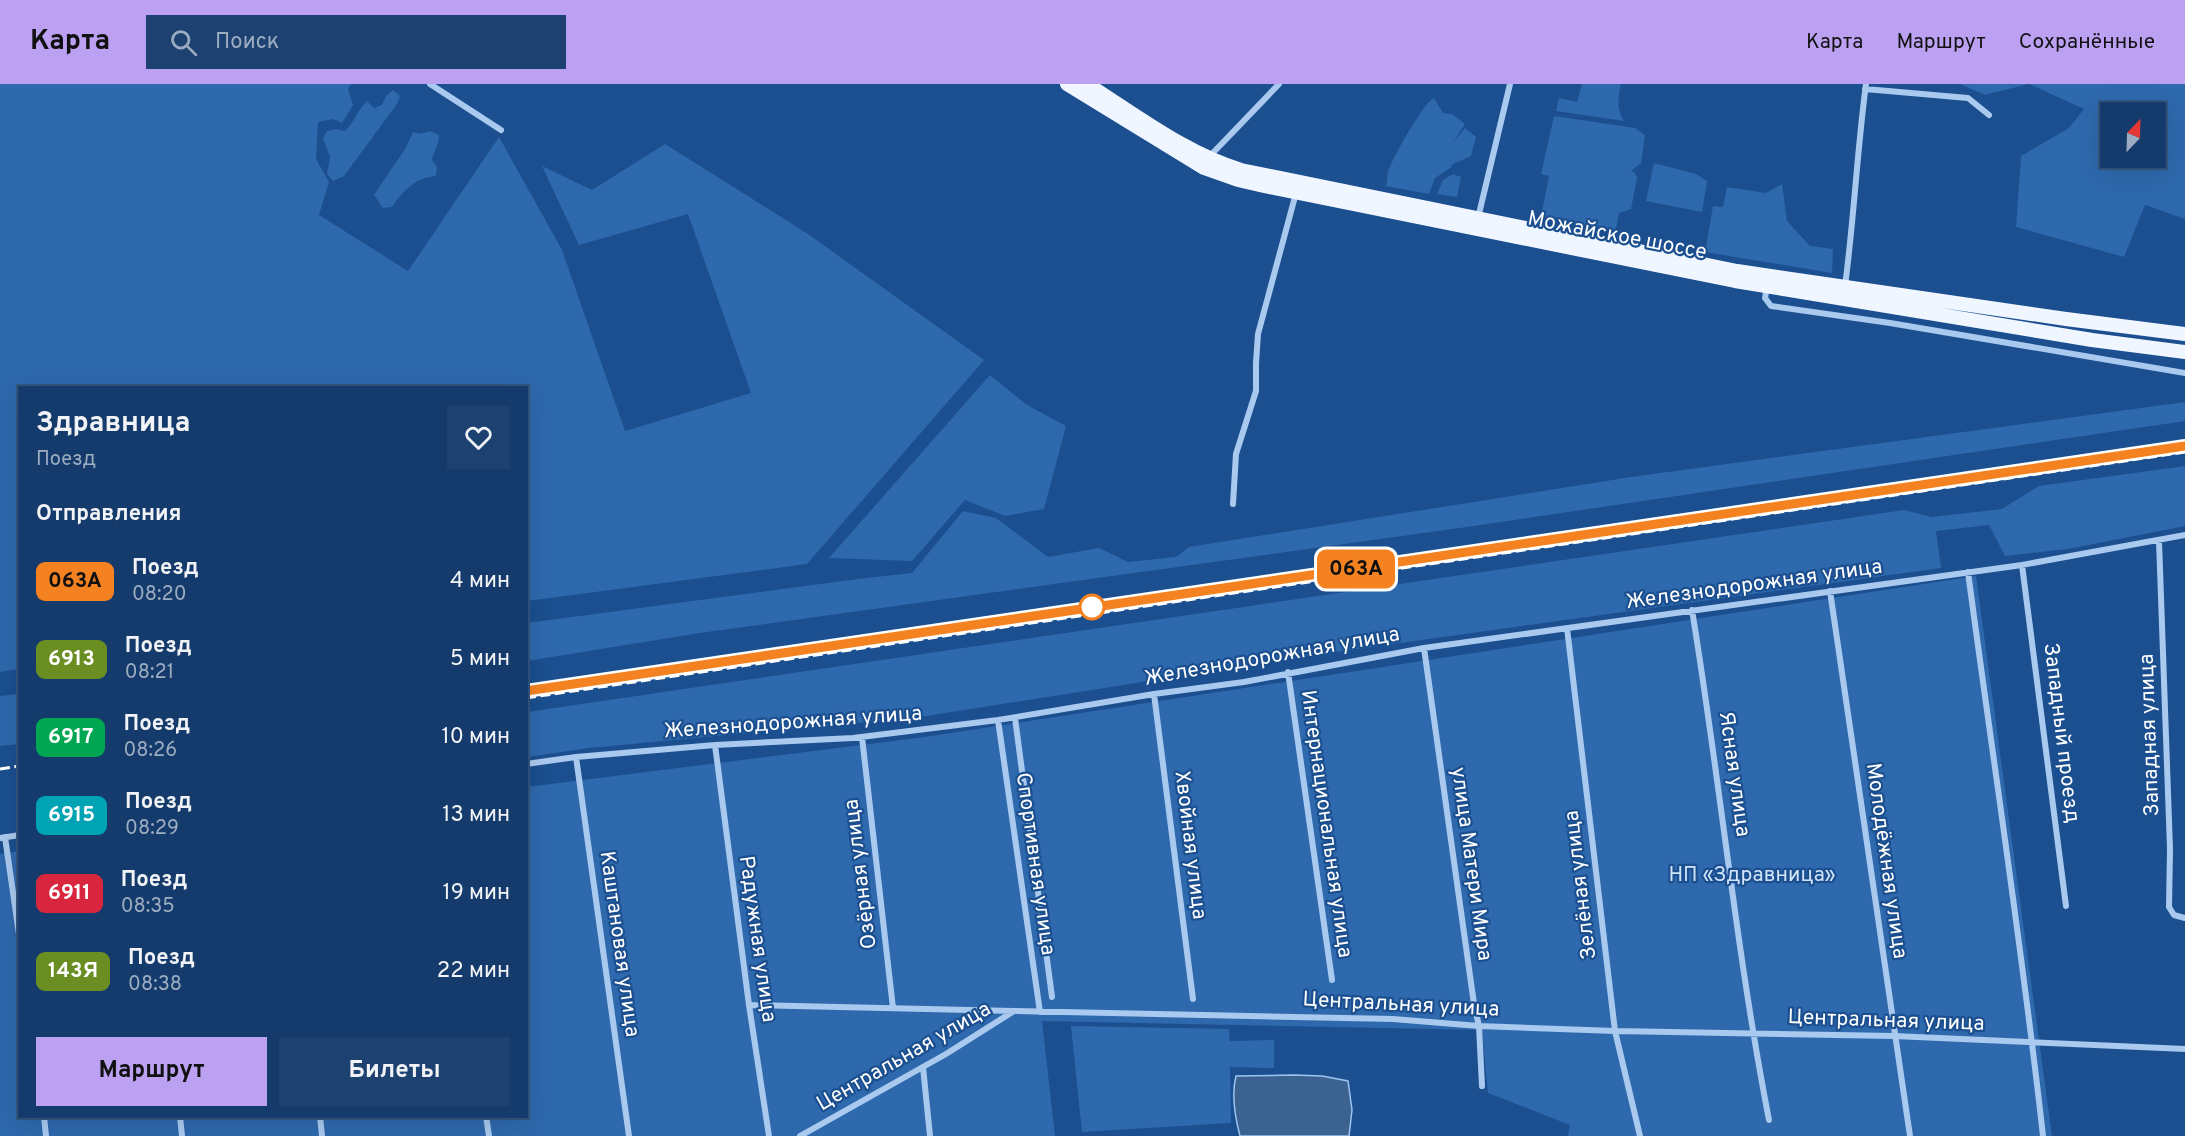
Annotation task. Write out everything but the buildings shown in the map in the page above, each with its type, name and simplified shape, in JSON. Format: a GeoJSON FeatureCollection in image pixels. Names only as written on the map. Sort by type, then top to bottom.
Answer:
{"type":"FeatureCollection","features":[{"type":"Feature","properties":{"kind":"main road","name":"Можайское шоссе"},"geometry":{"type":"LineString","coordinates":[[1067,84],[1204,168],[1238,180],[1767,286],[2092,340],[2185,352]]}},
{"type":"Feature","properties":{"kind":"main road","name":"Можайское шоссе"},"geometry":{"type":"LineString","coordinates":[[1087,84],[1209,158],[1241,170],[1737,271],[2185,334]]}},
{"type":"Feature","properties":{"kind":"street"},"geometry":{"type":"LineString","coordinates":[[430,84],[501,130]]}},
{"type":"Feature","properties":{"kind":"street"},"geometry":{"type":"LineString","coordinates":[[1209,158],[1279,84]]}},
{"type":"Feature","properties":{"kind":"street"},"geometry":{"type":"LineString","coordinates":[[1478,219],[1510,84]]}},
{"type":"Feature","properties":{"kind":"street"},"geometry":{"type":"LineString","coordinates":[[1845,287],[1866,87],[1968,98],[1989,115]]}},
{"type":"Feature","properties":{"kind":"street"},"geometry":{"type":"LineString","coordinates":[[1233,504],[1236,454],[1256,391],[1258,334],[1296,193]]}},
{"type":"Feature","properties":{"kind":"street"},"geometry":{"type":"LineString","coordinates":[[1767,286],[1766,298],[1771,306],[1890,323],[2185,374]]}},
{"type":"Feature","properties":{"kind":"street","name":"Железнодорожная улица"},"geometry":{"type":"LineString","coordinates":[[528,764],[576,757],[715,745],[862,737],[1015,718],[1154,694],[1244,682],[1424,648],[2022,565],[2185,535]]}},
{"type":"Feature","properties":{"kind":"street","name":"Западная улица"},"geometry":{"type":"LineString","coordinates":[[2159,541],[2170,837],[2169,907],[2174,915],[2185,918]]}},
{"type":"Feature","properties":{"kind":"street","name":"Западный проезд"},"geometry":{"type":"LineString","coordinates":[[2022,565],[2066,906]]}},
{"type":"Feature","properties":{"kind":"street"},"geometry":{"type":"LineString","coordinates":[[1968,572],[2033,1043],[2043,1136]]}},
{"type":"Feature","properties":{"kind":"street","name":"Молодёжная улица"},"geometry":{"type":"LineString","coordinates":[[1830,591],[1910,1136]]}},
{"type":"Feature","properties":{"kind":"street","name":"Ясная улица"},"geometry":{"type":"LineString","coordinates":[[1692,610],[1752,1033],[1769,1120]]}},
{"type":"Feature","properties":{"kind":"street","name":"Зелёная улица"},"geometry":{"type":"LineString","coordinates":[[1567,628],[1615,1031],[1640,1136]]}},
{"type":"Feature","properties":{"kind":"street","name":"улица Матери Мира"},"geometry":{"type":"LineString","coordinates":[[1424,648],[1479,1026],[1482,1086]]}},
{"type":"Feature","properties":{"kind":"street","name":"Интернациональная улица"},"geometry":{"type":"LineString","coordinates":[[1288,672],[1332,980]]}},
{"type":"Feature","properties":{"kind":"street","name":"Хвойная улица"},"geometry":{"type":"LineString","coordinates":[[1154,694],[1193,999]]}},
{"type":"Feature","properties":{"kind":"street"},"geometry":{"type":"LineString","coordinates":[[1015,718],[1052,997]]}},
{"type":"Feature","properties":{"kind":"street","name":"Спортивная улица"},"geometry":{"type":"LineString","coordinates":[[998,720],[1040,1012]]}},
{"type":"Feature","properties":{"kind":"street","name":"Озёрная улица"},"geometry":{"type":"LineString","coordinates":[[862,737],[893,1008]]}},
{"type":"Feature","properties":{"kind":"street","name":"Радужная улица"},"geometry":{"type":"LineString","coordinates":[[715,745],[749,1005],[769,1136]]}},
{"type":"Feature","properties":{"kind":"street","name":"Каштановая улица"},"geometry":{"type":"LineString","coordinates":[[576,757],[629,1136]]}},
{"type":"Feature","properties":{"kind":"street"},"geometry":{"type":"LineString","coordinates":[[18,835],[3,837],[18,929]]}},
{"type":"Feature","properties":{"kind":"street"},"geometry":{"type":"LineString","coordinates":[[749,1005],[1014,1011]]}},
{"type":"Feature","properties":{"kind":"street","name":"Центральная улица"},"geometry":{"type":"LineString","coordinates":[[800,1136],[923,1067],[1014,1011],[1394,1019],[1479,1026],[1894,1036],[2185,1049]]}},
{"type":"Feature","properties":{"kind":"street"},"geometry":{"type":"LineString","coordinates":[[923,1067],[930,1136]]}},
{"type":"Feature","properties":{"kind":"street"},"geometry":{"type":"LineString","coordinates":[[44,1118],[46,1136]]}},
{"type":"Feature","properties":{"kind":"street"},"geometry":{"type":"LineString","coordinates":[[180,1118],[182,1136]]}},
{"type":"Feature","properties":{"kind":"street"},"geometry":{"type":"LineString","coordinates":[[320,1118],[322,1136]]}},
{"type":"Feature","properties":{"kind":"street"},"geometry":{"type":"LineString","coordinates":[[486,1118],[489,1136]]}},
{"type":"Feature","properties":{"kind":"green space"},"geometry":{"type":"Polygon","coordinates":[[[0,84],[351,84],[348,89],[353,105],[342,123],[333,119],[318,122],[316,159],[329,182],[319,215],[408,271],[499,137],[562,250],[625,431],[751,393],[688,214],[579,245],[542,166],[592,190],[665,144],[808,234],[984,360],[807,564],[528,601],[528,386],[18,386],[18,669],[0,672],[0,84]]]}},
{"type":"Feature","properties":{"kind":"green space"},"geometry":{"type":"Polygon","coordinates":[[[1582,84],[1621,84],[1618,103],[1624,121],[1556,111],[1559,98],[1577,102],[1582,84]]]}},
{"type":"Feature","properties":{"kind":"green space"},"geometry":{"type":"Polygon","coordinates":[[[1960,84],[2029,84],[1985,95],[1960,84]]]}},
{"type":"Feature","properties":{"kind":"green space"},"geometry":{"type":"Polygon","coordinates":[[[2029,84],[2185,84],[2185,219],[2145,205],[2124,257],[2016,227],[2021,156],[2069,128],[2084,109],[2029,84]]]}},
{"type":"Feature","properties":{"kind":"green space"},"geometry":{"type":"Polygon","coordinates":[[[393,90],[400,96],[397,104],[344,176],[333,181],[327,174],[330,157],[323,139],[327,131],[336,129],[345,131],[367,101],[374,108],[382,105],[386,96],[393,90]]]}},
{"type":"Feature","properties":{"kind":"green space"},"geometry":{"type":"Polygon","coordinates":[[[1434,98],[1443,113],[1452,114],[1465,124],[1452,144],[1465,128],[1476,137],[1471,156],[1451,165],[1452,167],[1435,178],[1429,194],[1386,186],[1388,172],[1401,144],[1423,110],[1434,98]]]}},
{"type":"Feature","properties":{"kind":"green space"},"geometry":{"type":"Polygon","coordinates":[[[1554,116],[1635,128],[1645,135],[1641,163],[1631,171],[1637,178],[1631,209],[1619,213],[1615,233],[1541,217],[1549,176],[1541,174],[1554,116]]]}},
{"type":"Feature","properties":{"kind":"green space"},"geometry":{"type":"Polygon","coordinates":[[[430,131],[439,135],[432,160],[437,167],[436,176],[416,182],[392,207],[383,208],[374,195],[405,149],[413,132],[421,134],[430,131]]]}},
{"type":"Feature","properties":{"kind":"green space"},"geometry":{"type":"Polygon","coordinates":[[[1654,163],[1696,174],[1707,181],[1702,212],[1646,201],[1654,163]]]}},
{"type":"Feature","properties":{"kind":"green space"},"geometry":{"type":"Polygon","coordinates":[[[1453,174],[1461,177],[1457,197],[1437,194],[1443,180],[1453,174]]]}},
{"type":"Feature","properties":{"kind":"green space"},"geometry":{"type":"Polygon","coordinates":[[[1782,184],[1787,221],[1810,246],[1833,249],[1832,273],[1705,252],[1713,206],[1723,207],[1727,187],[1766,193],[1782,184]]]}},
{"type":"Feature","properties":{"kind":"green space"},"geometry":{"type":"Polygon","coordinates":[[[990,375],[1027,405],[1066,426],[1044,509],[1005,516],[965,500],[912,561],[829,558],[990,375]]]}},
{"type":"Feature","properties":{"kind":"green space"},"geometry":{"type":"Polygon","coordinates":[[[2185,402],[2185,421],[1467,527],[700,633],[528,661],[528,623],[912,573],[963,511],[996,518],[1048,557],[1099,548],[1128,562],[1176,557],[1189,547],[1631,477],[2185,402]]]}},
{"type":"Feature","properties":{"kind":"green space"},"geometry":{"type":"Polygon","coordinates":[[[2185,466],[2185,526],[2068,549],[2005,556],[1989,525],[1936,531],[1941,568],[1314,655],[920,717],[589,748],[528,757],[528,712],[1904,510],[1931,517],[2002,509],[2039,486],[2185,466]]]}},
{"type":"Feature","properties":{"kind":"green space","name":"НП «Здравница»"},"geometry":{"type":"Polygon","coordinates":[[[1976,576],[2052,1136],[1568,1136],[1570,1125],[1488,1093],[1482,1030],[1042,1021],[1055,1136],[0,1136],[0,854],[18,851],[18,1118],[528,1118],[528,787],[925,737],[1976,576]]]}},
{"type":"Feature","properties":{"kind":"green space"},"geometry":{"type":"Polygon","coordinates":[[[18,694],[18,744],[0,746],[0,696],[18,694]]]}},
{"type":"Feature","properties":{"kind":"green space"},"geometry":{"type":"Polygon","coordinates":[[[1071,1026],[1229,1029],[1230,1041],[1274,1040],[1274,1068],[1230,1067],[1231,1123],[1082,1132],[1071,1026]]]}},
{"type":"Feature","properties":{"kind":"shaded area"},"geometry":{"type":"Polygon","coordinates":[[[1236,1076],[1322,1076],[1348,1081],[1352,1110],[1349,1136],[1240,1136],[1234,1106],[1236,1076]]]}},
{"type":"Feature","properties":{"kind":"railway"},"geometry":{"type":"LineString","coordinates":[[528,698],[2185,452]]}},
{"type":"Feature","properties":{"kind":"railway"},"geometry":{"type":"LineString","coordinates":[[0,769],[18,766]]}},
{"type":"Feature","properties":{"kind":"train","name":"063А"},"geometry":{"type":"LineString","coordinates":[[528,691],[2185,446]]}}]}
